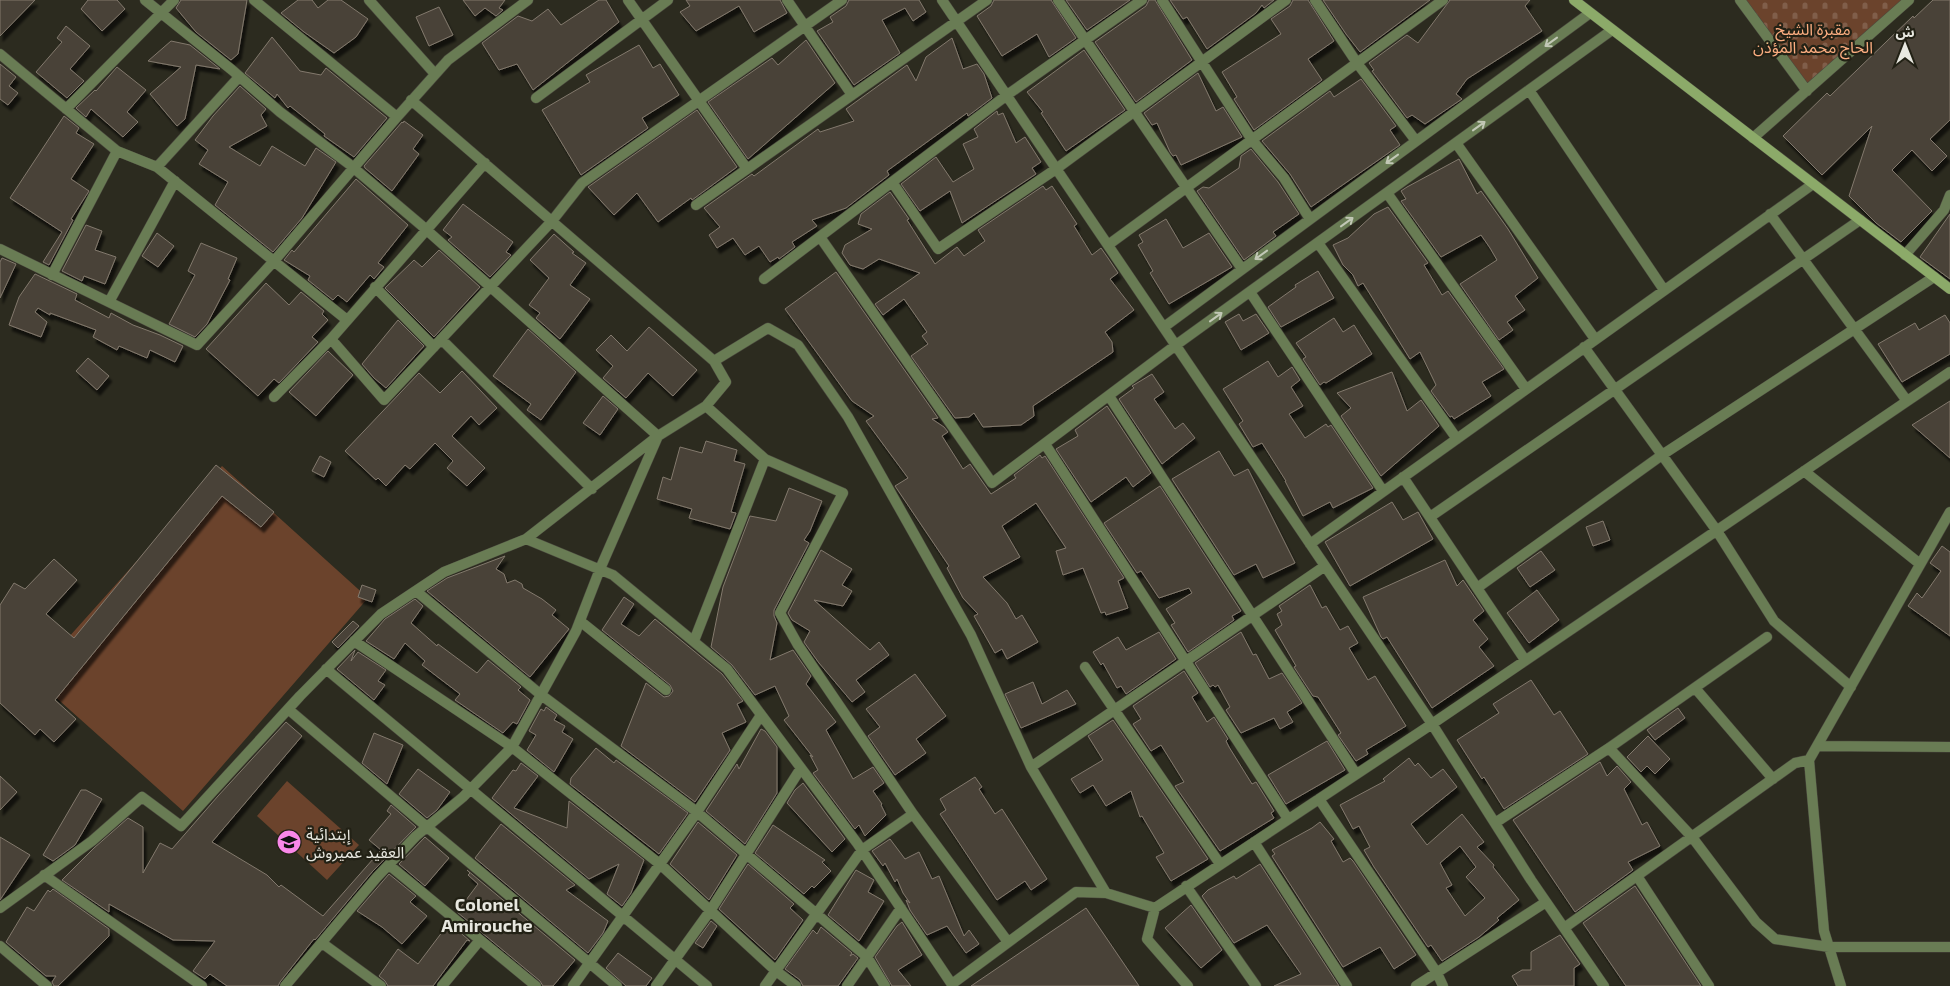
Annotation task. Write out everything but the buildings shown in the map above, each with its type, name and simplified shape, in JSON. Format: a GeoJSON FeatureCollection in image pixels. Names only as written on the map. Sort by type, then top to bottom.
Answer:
{"type":"FeatureCollection","features":[{"type":"Feature","properties":{"kind":"street"},"geometry":{"type":"LineString","coordinates":[[145,0],[239,76],[280,112],[353,168],[426,230],[658,436]]}},
{"type":"Feature","properties":{"kind":"street"},"geometry":{"type":"LineString","coordinates":[[66,109],[174,0]]}},
{"type":"Feature","properties":{"kind":"street"},"geometry":{"type":"LineString","coordinates":[[254,0],[397,116]]}},
{"type":"Feature","properties":{"kind":"street"},"geometry":{"type":"LineString","coordinates":[[369,0],[435,74]]}},
{"type":"Feature","properties":{"kind":"street"},"geometry":{"type":"LineString","coordinates":[[0,249],[197,345],[274,261],[397,116],[448,60],[528,0]]}},
{"type":"Feature","properties":{"kind":"street"},"geometry":{"type":"LineString","coordinates":[[628,0],[747,169]]}},
{"type":"Feature","properties":{"kind":"street"},"geometry":{"type":"LineString","coordinates":[[536,98],[668,0]]}},
{"type":"Feature","properties":{"kind":"street"},"geometry":{"type":"LineString","coordinates":[[788,0],[852,95]]}},
{"type":"Feature","properties":{"kind":"street"},"geometry":{"type":"LineString","coordinates":[[331,339],[384,400],[552,221],[582,183],[842,0]]}},
{"type":"Feature","properties":{"kind":"street"},"geometry":{"type":"LineString","coordinates":[[942,0],[1432,724],[1546,902],[1604,986]]}},
{"type":"Feature","properties":{"kind":"street"},"geometry":{"type":"LineString","coordinates":[[696,205],[987,0]]}},
{"type":"Feature","properties":{"kind":"street"},"geometry":{"type":"LineString","coordinates":[[1058,0],[1242,269]]}},
{"type":"Feature","properties":{"kind":"street"},"geometry":{"type":"LineString","coordinates":[[764,279],[1006,95],[1142,0]]}},
{"type":"Feature","properties":{"kind":"street"},"geometry":{"type":"LineString","coordinates":[[1162,0],[1252,140],[1284,178],[1310,219]]}},
{"type":"Feature","properties":{"kind":"street"},"geometry":{"type":"LineString","coordinates":[[892,182],[938,249],[1056,169],[1286,0]]}},
{"type":"Feature","properties":{"kind":"street"},"geometry":{"type":"LineString","coordinates":[[1315,0],[1357,63],[1416,141]]}},
{"type":"Feature","properties":{"kind":"street"},"geometry":{"type":"LineString","coordinates":[[1108,245],[1443,0]]}},
{"type":"Feature","properties":{"kind":"street"},"geometry":{"type":"LineString","coordinates":[[1574,0],[1950,289]]}},
{"type":"Feature","properties":{"kind":"street"},"geometry":{"type":"LineString","coordinates":[[1740,0],[1807,91]]}},
{"type":"Feature","properties":{"kind":"street"},"geometry":{"type":"LineString","coordinates":[[1754,138],[1909,0]]}},
{"type":"Feature","properties":{"kind":"street"},"geometry":{"type":"LineString","coordinates":[[1164,326],[1590,13]]}},
{"type":"Feature","properties":{"kind":"street"},"geometry":{"type":"LineString","coordinates":[[820,237],[992,483],[1176,346],[1612,30]]}},
{"type":"Feature","properties":{"kind":"street"},"geometry":{"type":"LineString","coordinates":[[0,54],[117,151],[157,167],[347,320]]}},
{"type":"Feature","properties":{"kind":"street"},"geometry":{"type":"LineString","coordinates":[[157,167],[239,76]]}},
{"type":"Feature","properties":{"kind":"street"},"geometry":{"type":"LineString","coordinates":[[1528,90],[1664,290]]}},
{"type":"Feature","properties":{"kind":"street"},"geometry":{"type":"LineString","coordinates":[[0,908],[92,841],[142,797],[181,826],[288,709],[381,614],[444,572],[526,539],[658,436],[706,406],[726,382],[714,361],[411,100]]}},
{"type":"Feature","properties":{"kind":"street"},"geometry":{"type":"LineString","coordinates":[[1456,143],[1595,339]]}},
{"type":"Feature","properties":{"kind":"street"},"geometry":{"type":"LineString","coordinates":[[52,274],[117,151]]}},
{"type":"Feature","properties":{"kind":"street"},"geometry":{"type":"LineString","coordinates":[[274,397],[331,339],[484,163]]}},
{"type":"Feature","properties":{"kind":"street"},"geometry":{"type":"LineString","coordinates":[[109,302],[175,181]]}},
{"type":"Feature","properties":{"kind":"street"},"geometry":{"type":"LineString","coordinates":[[1310,544],[1812,184]]}},
{"type":"Feature","properties":{"kind":"street"},"geometry":{"type":"LineString","coordinates":[[1387,193],[1526,389]]}},
{"type":"Feature","properties":{"kind":"street"},"geometry":{"type":"LineString","coordinates":[[1905,254],[1944,210],[1950,195]]}},
{"type":"Feature","properties":{"kind":"street"},"geometry":{"type":"LineString","coordinates":[[1770,214],[1907,401]]}},
{"type":"Feature","properties":{"kind":"street"},"geometry":{"type":"LineString","coordinates":[[1430,517],[1860,220]]}},
{"type":"Feature","properties":{"kind":"street"},"geometry":{"type":"LineString","coordinates":[[1318,243],[1457,439]]}},
{"type":"Feature","properties":{"kind":"street"},"geometry":{"type":"LineString","coordinates":[[1477,588],[1662,455],[1934,277]]}},
{"type":"Feature","properties":{"kind":"street"},"geometry":{"type":"LineString","coordinates":[[375,287],[592,489]]}},
{"type":"Feature","properties":{"kind":"street"},"geometry":{"type":"LineString","coordinates":[[1250,292],[1383,491]]}},
{"type":"Feature","properties":{"kind":"street"},"geometry":{"type":"LineString","coordinates":[[714,361],[768,328],[798,346],[848,417],[971,635],[1031,767],[1106,893]]}},
{"type":"Feature","properties":{"kind":"street"},"geometry":{"type":"LineString","coordinates":[[1584,347],[1717,530],[1774,621],[1851,687]]}},
{"type":"Feature","properties":{"kind":"street"},"geometry":{"type":"LineString","coordinates":[[1188,986],[1147,939],[1155,908],[1432,724],[1950,372]]}},
{"type":"Feature","properties":{"kind":"street"},"geometry":{"type":"LineString","coordinates":[[1109,396],[1356,774]]}},
{"type":"Feature","properties":{"kind":"street"},"geometry":{"type":"LineString","coordinates":[[706,406],[764,458],[843,493],[780,613],[798,645],[913,814],[1008,942]]}},
{"type":"Feature","properties":{"kind":"street"},"geometry":{"type":"LineString","coordinates":[[285,986],[389,865],[427,827],[463,797],[512,747],[580,621],[658,436]]}},
{"type":"Feature","properties":{"kind":"street"},"geometry":{"type":"LineString","coordinates":[[1045,444],[1288,819]]}},
{"type":"Feature","properties":{"kind":"street"},"geometry":{"type":"LineString","coordinates":[[694,642],[764,458]]}},
{"type":"Feature","properties":{"kind":"street"},"geometry":{"type":"LineString","coordinates":[[1804,471],[1920,564]]}},
{"type":"Feature","properties":{"kind":"street"},"geometry":{"type":"LineString","coordinates":[[1403,477],[1525,660]]}},
{"type":"Feature","properties":{"kind":"street"},"geometry":{"type":"LineString","coordinates":[[1842,986],[1824,931],[1809,760],[1950,512]]}},
{"type":"Feature","properties":{"kind":"street"},"geometry":{"type":"LineString","coordinates":[[526,539],[613,575],[728,669],[862,850],[952,985],[1076,892],[1106,893],[1155,908]]}},
{"type":"Feature","properties":{"kind":"street"},"geometry":{"type":"LineString","coordinates":[[1031,767],[1325,566]]}},
{"type":"Feature","properties":{"kind":"street"},"geometry":{"type":"LineString","coordinates":[[416,591],[540,694],[698,812],[867,957],[885,986]]}},
{"type":"Feature","properties":{"kind":"street"},"geometry":{"type":"LineString","coordinates":[[580,621],[666,690]]}},
{"type":"Feature","properties":{"kind":"street"},"geometry":{"type":"LineString","coordinates":[[1495,823],[1609,748],[1767,637]]}},
{"type":"Feature","properties":{"kind":"street"},"geometry":{"type":"LineString","coordinates":[[354,641],[512,747],[661,866],[776,971],[796,986]]}},
{"type":"Feature","properties":{"kind":"street"},"geometry":{"type":"LineString","coordinates":[[1085,667],[1220,864]]}},
{"type":"Feature","properties":{"kind":"street"},"geometry":{"type":"LineString","coordinates":[[326,669],[708,986]]}},
{"type":"Feature","properties":{"kind":"street"},"geometry":{"type":"LineString","coordinates":[[1695,688],[1773,779]]}},
{"type":"Feature","properties":{"kind":"street"},"geometry":{"type":"LineString","coordinates":[[288,709],[617,986]]}},
{"type":"Feature","properties":{"kind":"street"},"geometry":{"type":"LineString","coordinates":[[573,986],[661,866],[761,715]]}},
{"type":"Feature","properties":{"kind":"street"},"geometry":{"type":"LineString","coordinates":[[1817,746],[1950,747]]}},
{"type":"Feature","properties":{"kind":"street"},"geometry":{"type":"LineString","coordinates":[[1609,748],[1692,837],[1756,922],[1776,939],[1829,947],[1950,947]]}},
{"type":"Feature","properties":{"kind":"street"},"geometry":{"type":"LineString","coordinates":[[1564,928],[1773,779],[1795,764],[1809,760]]}},
{"type":"Feature","properties":{"kind":"street"},"geometry":{"type":"LineString","coordinates":[[656,986],[710,912],[801,768]]}},
{"type":"Feature","properties":{"kind":"street"},"geometry":{"type":"LineString","coordinates":[[1319,799],[1437,973],[1443,986]]}},
{"type":"Feature","properties":{"kind":"street"},"geometry":{"type":"LineString","coordinates":[[766,986],[862,850],[913,814]]}},
{"type":"Feature","properties":{"kind":"street"},"geometry":{"type":"LineString","coordinates":[[1254,842],[1348,986]]}},
{"type":"Feature","properties":{"kind":"street"},"geometry":{"type":"LineString","coordinates":[[389,865],[536,986]]}},
{"type":"Feature","properties":{"kind":"street"},"geometry":{"type":"LineString","coordinates":[[44,876],[202,986]]}},
{"type":"Feature","properties":{"kind":"street"},"geometry":{"type":"LineString","coordinates":[[1637,876],[1709,986]]}},
{"type":"Feature","properties":{"kind":"street"},"geometry":{"type":"LineString","coordinates":[[1186,886],[1256,986]]}},
{"type":"Feature","properties":{"kind":"street"},"geometry":{"type":"LineString","coordinates":[[1416,986],[1546,902]]}},
{"type":"Feature","properties":{"kind":"street"},"geometry":{"type":"LineString","coordinates":[[847,986],[901,908]]}},
{"type":"Feature","properties":{"kind":"street"},"geometry":{"type":"LineString","coordinates":[[442,986],[480,940]]}},
{"type":"Feature","properties":{"kind":"street"},"geometry":{"type":"LineString","coordinates":[[322,943],[381,986]]}},
{"type":"Feature","properties":{"kind":"street"},"geometry":{"type":"LineString","coordinates":[[0,946],[47,986]]}},
{"type":"Feature","properties":{"kind":"green space","name":"مقبرة الشيخ الحاج محمد المؤذن"},"geometry":{"type":"Polygon","coordinates":[[[1740,0],[1909,0],[1807,91],[1740,0]]]}},
{"type":"Feature","properties":{"kind":"green space"},"geometry":{"type":"Polygon","coordinates":[[[222,466],[368,598],[183,811],[33,677],[222,466]]]}},
{"type":"Feature","properties":{"kind":"green space"},"geometry":{"type":"Polygon","coordinates":[[[287,781],[359,845],[327,880],[257,816],[287,781]]]}},
{"type":"Feature","properties":{"kind":"place","name":"إبتدائية العقيد عميروش"},"geometry":{"type":"Point","coordinates":[289,842]}},
{"type":"Feature","properties":{"kind":"district","name":"Colonel Amirouche"},"geometry":{"type":"Point","coordinates":[487,914]}}]}
